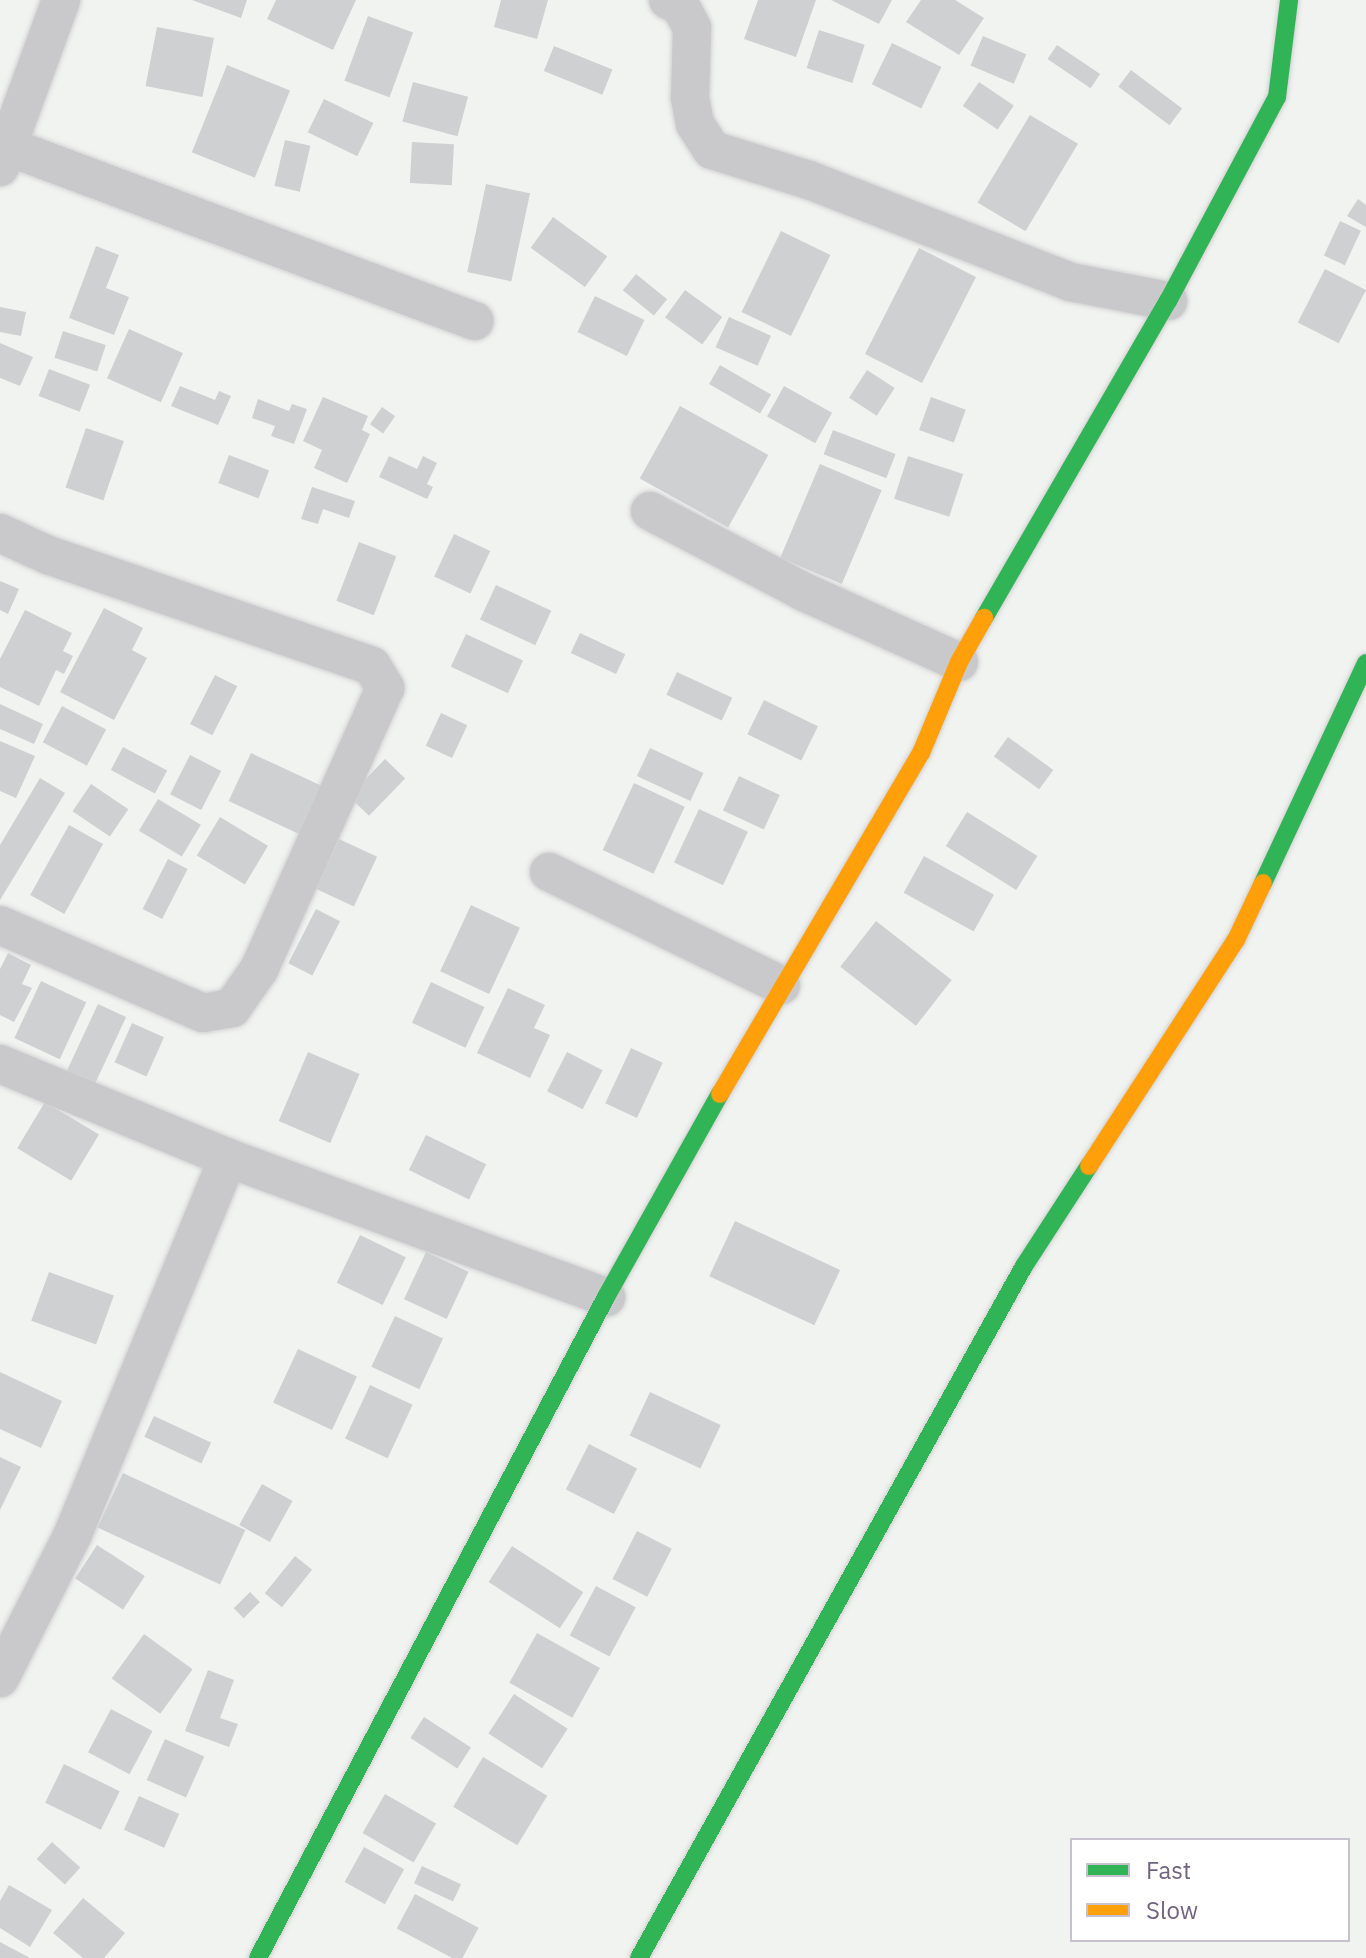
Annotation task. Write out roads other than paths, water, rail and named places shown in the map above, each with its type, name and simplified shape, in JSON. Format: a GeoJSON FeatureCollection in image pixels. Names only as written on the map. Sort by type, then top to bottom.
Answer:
{"type":"FeatureCollection","features":[{"type":"Feature","properties":{"kind":"street"},"geometry":{"type":"LineString","coordinates":[[61,0],[4,157],[475,321]]}},
{"type":"Feature","properties":{"kind":"street"},"geometry":{"type":"LineString","coordinates":[[668,0],[680,5],[692,28],[690,98],[695,124],[712,150],[809,180],[1070,282],[1168,301]]}},
{"type":"Feature","properties":{"kind":"street"},"geometry":{"type":"LineString","coordinates":[[258,1958],[606,1297],[781,985],[921,753],[959,662],[1168,301],[1277,97],[1289,0]]}},
{"type":"Feature","properties":{"kind":"street"},"geometry":{"type":"LineString","coordinates":[[650,511],[804,592],[959,662]]}},
{"type":"Feature","properties":{"kind":"street"},"geometry":{"type":"LineString","coordinates":[[0,533],[48,555],[372,666],[385,688],[260,968],[232,1008],[203,1013],[0,925]]}},
{"type":"Feature","properties":{"kind":"street"},"geometry":{"type":"LineString","coordinates":[[639,1958],[1024,1266],[1236,940],[1366,663]]}},
{"type":"Feature","properties":{"kind":"street"},"geometry":{"type":"LineString","coordinates":[[549,872],[781,985]]}},
{"type":"Feature","properties":{"kind":"street"},"geometry":{"type":"LineString","coordinates":[[0,1064],[228,1158],[606,1297]]}},
{"type":"Feature","properties":{"kind":"street"},"geometry":{"type":"LineString","coordinates":[[0,1678],[73,1534],[228,1158]]}}]}
